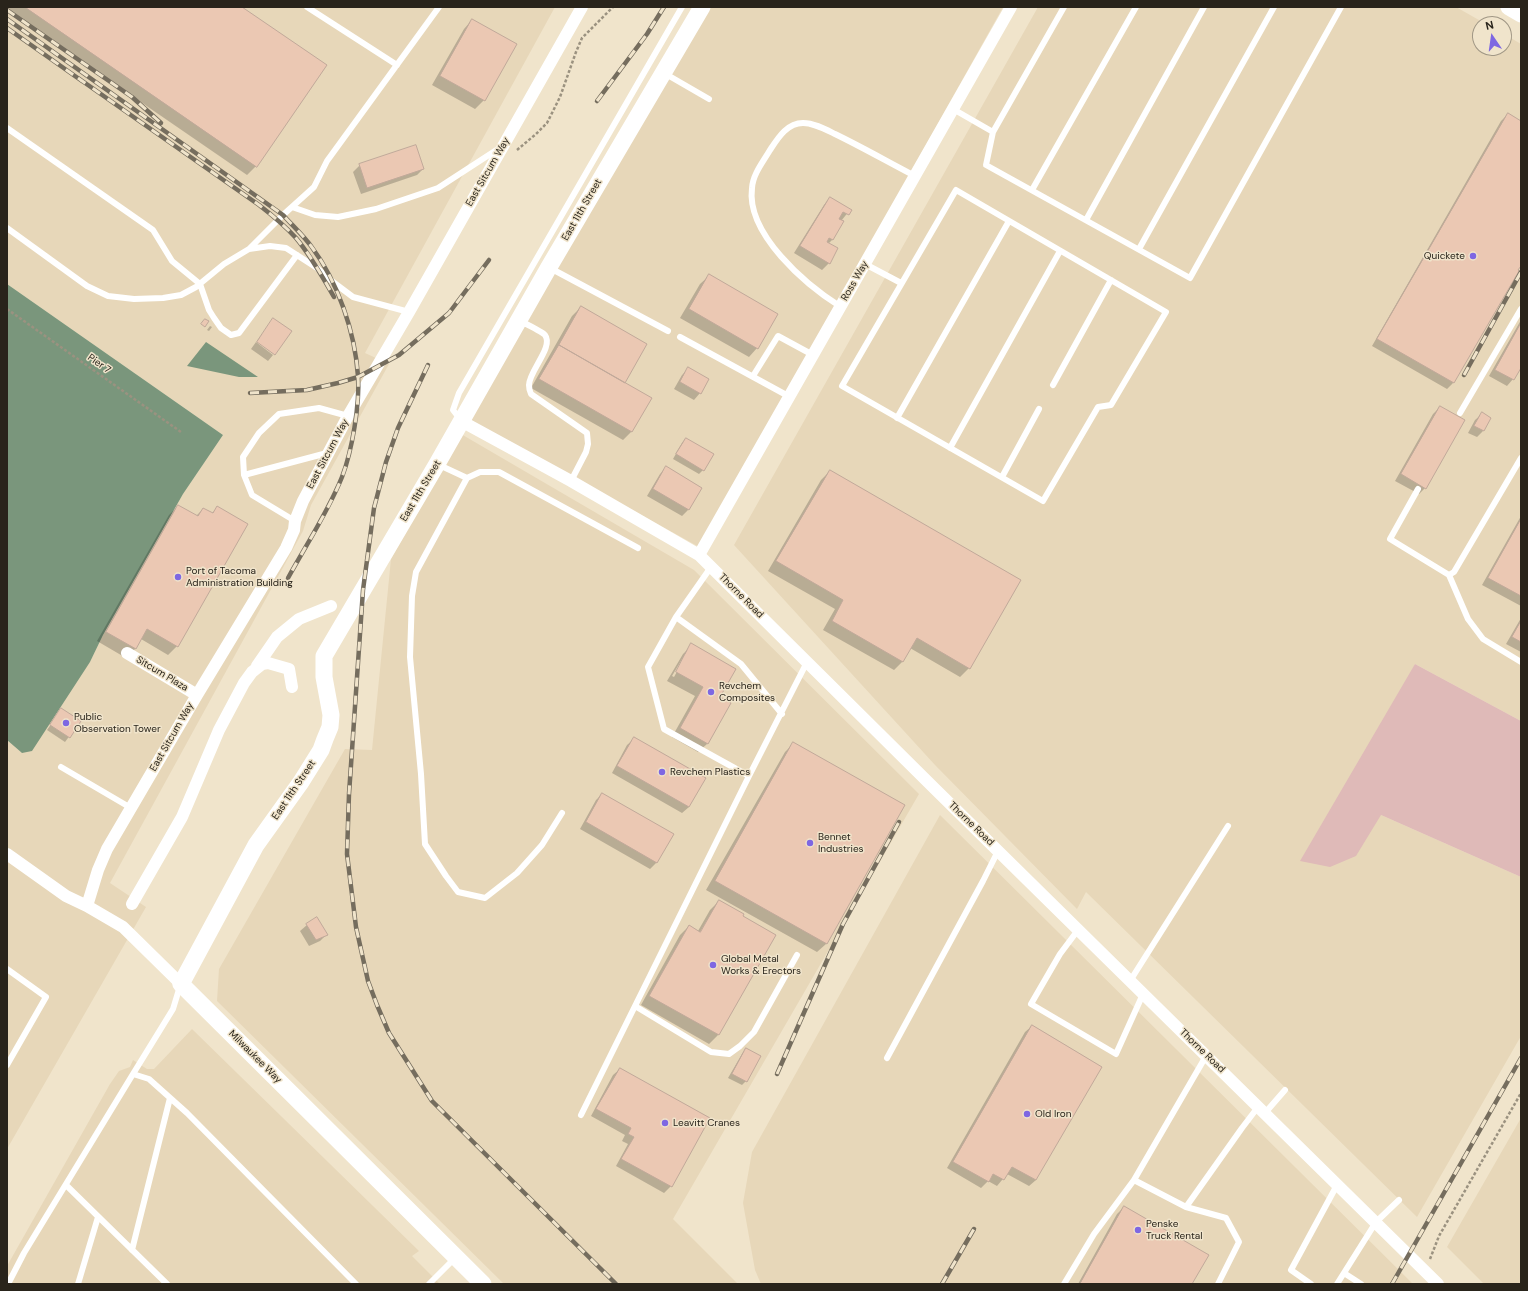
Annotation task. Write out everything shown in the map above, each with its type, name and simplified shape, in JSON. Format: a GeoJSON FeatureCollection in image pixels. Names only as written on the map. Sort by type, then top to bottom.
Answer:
{"type":"FeatureCollection","features":[{"type":"Feature","properties":{"kind":"street","name":"East Sitcum Way"},"geometry":{"type":"LineString","coordinates":[[87,906],[98,870],[107,849],[197,695],[286,548],[294,530],[295,521],[303,501],[348,416],[507,150],[582,7]]}},
{"type":"Feature","properties":{"kind":"street","name":"East 11th Street"},"geometry":{"type":"LineString","coordinates":[[182,984],[256,845],[301,782],[321,750],[328,733],[332,715],[324,677],[324,656],[437,464],[518,320],[702,7]]}},
{"type":"Feature","properties":{"kind":"street","name":"Ross Way"},"geometry":{"type":"LineString","coordinates":[[699,555],[1011,7]]}},
{"type":"Feature","properties":{"kind":"street"},"geometry":{"type":"LineString","coordinates":[[1509,7],[1521,14]]}},
{"type":"Feature","properties":{"kind":"street","name":"Thorne Road"},"geometry":{"type":"LineString","coordinates":[[461,420],[571,481],[699,555],[1438,1284]]}},
{"type":"Feature","properties":{"kind":"street"},"geometry":{"type":"LineString","coordinates":[[132,904],[182,817],[219,730],[244,683],[277,637],[298,619],[331,606]]}},
{"type":"Feature","properties":{"kind":"street","name":"Sitcum Plaza"},"geometry":{"type":"LineString","coordinates":[[127,653],[197,695]]}},
{"type":"Feature","properties":{"kind":"street"},"geometry":{"type":"LineString","coordinates":[[257,666],[268,663],[289,669],[292,686]]}},
{"type":"Feature","properties":{"kind":"street","name":"Milwaukee Way"},"geometry":{"type":"LineString","coordinates":[[7,854],[66,896],[87,906],[123,928],[182,984],[483,1284]]}},
{"type":"Feature","properties":{"kind":"lane"},"geometry":{"type":"LineString","coordinates":[[306,7],[397,65]]}},
{"type":"Feature","properties":{"kind":"lane"},"geometry":{"type":"LineString","coordinates":[[7,228],[88,286],[108,296],[134,299],[163,298],[181,294],[196,287],[224,264],[250,249],[314,187],[327,161],[439,7]]}},
{"type":"Feature","properties":{"kind":"lane"},"geometry":{"type":"LineString","coordinates":[[461,420],[453,410],[458,393],[682,7]]}},
{"type":"Feature","properties":{"kind":"lane"},"geometry":{"type":"LineString","coordinates":[[1064,7],[993,132],[986,165],[1190,278],[1341,7]]}},
{"type":"Feature","properties":{"kind":"lane"},"geometry":{"type":"LineString","coordinates":[[1032,190],[1136,7]]}},
{"type":"Feature","properties":{"kind":"lane"},"geometry":{"type":"LineString","coordinates":[[1086,220],[1204,7]]}},
{"type":"Feature","properties":{"kind":"lane"},"geometry":{"type":"LineString","coordinates":[[1139,249],[1274,7]]}},
{"type":"Feature","properties":{"kind":"lane"},"geometry":{"type":"LineString","coordinates":[[664,73],[709,99]]}},
{"type":"Feature","properties":{"kind":"lane"},"geometry":{"type":"LineString","coordinates":[[953,109],[993,132]]}},
{"type":"Feature","properties":{"kind":"lane"},"geometry":{"type":"LineString","coordinates":[[841,307],[828,299],[799,276],[777,251],[759,227],[753,206],[752,189],[756,174],[779,136],[790,126],[803,123],[818,126],[915,176]]}},
{"type":"Feature","properties":{"kind":"lane"},"geometry":{"type":"LineString","coordinates":[[7,128],[153,230],[172,261],[200,284],[209,310],[221,328],[231,335],[239,333],[297,255]]}},
{"type":"Feature","properties":{"kind":"lane"},"geometry":{"type":"LineString","coordinates":[[292,207],[315,215],[338,217],[376,209],[438,188],[507,150]]}},
{"type":"Feature","properties":{"kind":"lane"},"geometry":{"type":"LineString","coordinates":[[956,190],[1060,251],[1166,312],[1111,405],[1098,406],[1043,501],[842,386],[956,190]]}},
{"type":"Feature","properties":{"kind":"lane"},"geometry":{"type":"LineString","coordinates":[[897,418],[1009,221]]}},
{"type":"Feature","properties":{"kind":"lane"},"geometry":{"type":"LineString","coordinates":[[250,249],[270,246],[286,248],[318,268],[333,282],[353,297],[409,312]]}},
{"type":"Feature","properties":{"kind":"lane"},"geometry":{"type":"LineString","coordinates":[[950,448],[1060,251]]}},
{"type":"Feature","properties":{"kind":"lane"},"geometry":{"type":"LineString","coordinates":[[865,264],[901,283]]}},
{"type":"Feature","properties":{"kind":"lane"},"geometry":{"type":"LineString","coordinates":[[549,267],[668,331]]}},
{"type":"Feature","properties":{"kind":"lane"},"geometry":{"type":"LineString","coordinates":[[1053,385],[1111,280]]}},
{"type":"Feature","properties":{"kind":"lane"},"geometry":{"type":"LineString","coordinates":[[1460,413],[1521,309]]}},
{"type":"Feature","properties":{"kind":"lane"},"geometry":{"type":"LineString","coordinates":[[518,320],[544,335],[547,342],[546,348],[530,378],[528,386],[531,394],[587,433],[588,444],[586,452],[571,481]]}},
{"type":"Feature","properties":{"kind":"lane"},"geometry":{"type":"LineString","coordinates":[[752,376],[778,336],[813,355]]}},
{"type":"Feature","properties":{"kind":"lane"},"geometry":{"type":"LineString","coordinates":[[680,337],[790,397]]}},
{"type":"Feature","properties":{"kind":"lane"},"geometry":{"type":"LineString","coordinates":[[295,521],[252,495],[244,475],[243,457],[259,433],[279,414],[319,408],[348,416]]}},
{"type":"Feature","properties":{"kind":"lane"},"geometry":{"type":"LineString","coordinates":[[1002,478],[1039,409]]}},
{"type":"Feature","properties":{"kind":"lane"},"geometry":{"type":"LineString","coordinates":[[244,475],[329,453]]}},
{"type":"Feature","properties":{"kind":"lane"},"geometry":{"type":"LineString","coordinates":[[1449,575],[1454,572],[1521,458]]}},
{"type":"Feature","properties":{"kind":"lane"},"geometry":{"type":"LineString","coordinates":[[437,464],[467,478]]}},
{"type":"Feature","properties":{"kind":"lane"},"geometry":{"type":"LineString","coordinates":[[562,813],[542,845],[517,873],[485,898],[458,892],[425,844],[421,774],[410,657],[412,596],[416,572],[467,478],[480,472],[499,472],[638,548]]}},
{"type":"Feature","properties":{"kind":"lane"},"geometry":{"type":"LineString","coordinates":[[1418,489],[1390,539],[1449,575],[1468,618],[1483,639],[1521,662]]}},
{"type":"Feature","properties":{"kind":"lane"},"geometry":{"type":"LineString","coordinates":[[711,567],[676,617],[648,667],[664,729],[749,776]]}},
{"type":"Feature","properties":{"kind":"lane"},"geometry":{"type":"LineString","coordinates":[[676,617],[741,664],[782,714]]}},
{"type":"Feature","properties":{"kind":"lane"},"geometry":{"type":"LineString","coordinates":[[581,1115],[807,662]]}},
{"type":"Feature","properties":{"kind":"lane"},"geometry":{"type":"LineString","coordinates":[[61,767],[131,808]]}},
{"type":"Feature","properties":{"kind":"lane"},"geometry":{"type":"LineString","coordinates":[[1130,981],[1228,826]]}},
{"type":"Feature","properties":{"kind":"lane"},"geometry":{"type":"LineString","coordinates":[[887,1058],[998,851]]}},
{"type":"Feature","properties":{"kind":"lane"},"geometry":{"type":"LineString","coordinates":[[1078,930],[1060,954],[1031,1004],[1116,1054],[1143,994]]}},
{"type":"Feature","properties":{"kind":"lane"},"geometry":{"type":"LineString","coordinates":[[635,1006],[711,1052],[729,1054],[740,1046],[754,1032],[797,955]]}},
{"type":"Feature","properties":{"kind":"lane"},"geometry":{"type":"LineString","coordinates":[[7,969],[46,997],[7,1065]]}},
{"type":"Feature","properties":{"kind":"lane"},"geometry":{"type":"LineString","coordinates":[[8,1284],[24,1253],[173,1009],[182,984]]}},
{"type":"Feature","properties":{"kind":"lane"},"geometry":{"type":"LineString","coordinates":[[1064,1284],[1094,1234],[1134,1180],[1206,1056]]}},
{"type":"Feature","properties":{"kind":"lane"},"geometry":{"type":"LineString","coordinates":[[133,1074],[149,1080],[187,1113],[356,1284]]}},
{"type":"Feature","properties":{"kind":"lane"},"geometry":{"type":"LineString","coordinates":[[1186,1208],[1242,1128],[1285,1090]]}},
{"type":"Feature","properties":{"kind":"lane"},"geometry":{"type":"LineString","coordinates":[[132,1250],[170,1098]]}},
{"type":"Feature","properties":{"kind":"lane"},"geometry":{"type":"LineString","coordinates":[[1134,1180],[1186,1208],[1226,1218],[1239,1242],[1218,1284]]}},
{"type":"Feature","properties":{"kind":"lane"},"geometry":{"type":"LineString","coordinates":[[1311,1284],[1291,1270],[1337,1184]]}},
{"type":"Feature","properties":{"kind":"lane"},"geometry":{"type":"LineString","coordinates":[[66,1185],[167,1284]]}},
{"type":"Feature","properties":{"kind":"lane"},"geometry":{"type":"LineString","coordinates":[[1337,1284],[1376,1222],[1399,1200]]}},
{"type":"Feature","properties":{"kind":"lane"},"geometry":{"type":"LineString","coordinates":[[78,1284],[98,1217]]}},
{"type":"Feature","properties":{"kind":"lane"},"geometry":{"type":"LineString","coordinates":[[429,1284],[456,1257]]}},
{"type":"Feature","properties":{"kind":"lane"},"geometry":{"type":"LineString","coordinates":[[1344,1273],[1361,1284]]}},
{"type":"Feature","properties":{"kind":"path"},"geometry":{"type":"LineString","coordinates":[[507,150],[536,134],[547,123],[560,97],[582,38],[613,7]]}},
{"type":"Feature","properties":{"kind":"path","name":"Pier 7"},"geometry":{"type":"LineString","coordinates":[[7,309],[182,432]]}},
{"type":"Feature","properties":{"kind":"path"},"geometry":{"type":"LineString","coordinates":[[1427,1273],[1430,1258],[1439,1236],[1521,1093]]}},
{"type":"Feature","properties":{"kind":"shaded area"},"geometry":{"type":"Polygon","coordinates":[[[7,7],[555,7],[365,353],[389,364],[311,505],[303,531],[110,883],[146,907],[7,1149],[7,740],[22,753],[90,662],[103,635],[183,494],[223,435],[7,284],[7,7]]]}},
{"type":"Feature","properties":{"kind":"shaded area"},"geometry":{"type":"Polygon","coordinates":[[[699,7],[1003,7],[701,548],[469,420],[699,7]]]}},
{"type":"Feature","properties":{"kind":"shaded area"},"geometry":{"type":"Polygon","coordinates":[[[1038,7],[1456,7],[1472,16],[1472,56],[1512,56],[1512,39],[1521,44],[1521,721],[1415,664],[1381,815],[1521,877],[1521,1036],[1417,1217],[1086,892],[1077,909],[935,765],[734,545],[1038,7]]]}},
{"type":"Feature","properties":{"kind":"shaded area"},"geometry":{"type":"Polygon","coordinates":[[[7,284],[223,435],[183,494],[103,635],[90,662],[32,751],[22,753],[7,740],[7,284]]]}},
{"type":"Feature","properties":{"kind":"shaded area"},"geometry":{"type":"Polygon","coordinates":[[[206,342],[258,377],[239,377],[187,366],[206,342]]]}},
{"type":"Feature","properties":{"kind":"shaded area"},"geometry":{"type":"Polygon","coordinates":[[[461,434],[694,570],[919,794],[673,1219],[738,1284],[504,1284],[217,1001],[219,969],[345,749],[372,750],[391,559],[461,434]]]}},
{"type":"Feature","properties":{"kind":"shaded area"},"geometry":{"type":"Polygon","coordinates":[[[1415,664],[1521,721],[1521,877],[1381,815],[1356,856],[1330,867],[1300,861],[1415,664]]]}},
{"type":"Feature","properties":{"kind":"shaded area"},"geometry":{"type":"Polygon","coordinates":[[[940,815],[1413,1284],[761,1284],[755,1270],[743,1203],[752,1152],[940,815]]]}},
{"type":"Feature","properties":{"kind":"shaded area"},"geometry":{"type":"Polygon","coordinates":[[[192,1029],[419,1251],[412,1256],[440,1284],[7,1284],[7,1266],[110,1084],[119,1071],[130,1067],[133,1060],[147,1069],[154,1069],[192,1029]]]}},
{"type":"Feature","properties":{"kind":"shaded area"},"geometry":{"type":"Polygon","coordinates":[[[1521,1118],[1521,1284],[1484,1284],[1447,1247],[1521,1118]]]}},
{"type":"Feature","properties":{"kind":"building"},"geometry":{"type":"Polygon","coordinates":[[[25,7],[242,7],[327,65],[257,167],[25,7]]]}},
{"type":"Feature","properties":{"kind":"building"},"geometry":{"type":"Polygon","coordinates":[[[472,19],[517,44],[485,101],[440,76],[472,19]]]}},
{"type":"Feature","properties":{"kind":"building","name":"Quickete"},"geometry":{"type":"Polygon","coordinates":[[[1508,113],[1521,121],[1521,266],[1454,383],[1377,339],[1508,113]]]}},
{"type":"Feature","properties":{"kind":"building"},"geometry":{"type":"Polygon","coordinates":[[[416,145],[424,169],[367,188],[359,164],[416,145]]]}},
{"type":"Feature","properties":{"kind":"building"},"geometry":{"type":"Polygon","coordinates":[[[830,197],[852,210],[849,215],[843,212],[839,219],[844,221],[833,240],[829,238],[827,242],[838,248],[830,264],[800,246],[830,197]]]}},
{"type":"Feature","properties":{"kind":"building"},"geometry":{"type":"Polygon","coordinates":[[[709,274],[778,314],[758,349],[689,309],[709,274]]]}},
{"type":"Feature","properties":{"kind":"building"},"geometry":{"type":"Polygon","coordinates":[[[581,306],[647,344],[625,383],[559,345],[581,306]]]}},
{"type":"Feature","properties":{"kind":"building"},"geometry":{"type":"Polygon","coordinates":[[[273,318],[292,331],[275,355],[257,342],[273,318]]]}},
{"type":"Feature","properties":{"kind":"building"},"geometry":{"type":"Polygon","coordinates":[[[205,319],[209,321],[205,327],[201,324],[205,319]]]}},
{"type":"Feature","properties":{"kind":"building"},"geometry":{"type":"Polygon","coordinates":[[[1521,323],[1521,368],[1514,380],[1495,370],[1521,323]]]}},
{"type":"Feature","properties":{"kind":"building"},"geometry":{"type":"Polygon","coordinates":[[[559,345],[652,398],[632,432],[539,379],[559,345]]]}},
{"type":"Feature","properties":{"kind":"building"},"geometry":{"type":"Polygon","coordinates":[[[688,367],[709,379],[701,394],[680,382],[688,367]]]}},
{"type":"Feature","properties":{"kind":"building"},"geometry":{"type":"Polygon","coordinates":[[[1440,406],[1465,420],[1426,489],[1401,474],[1440,406]]]}},
{"type":"Feature","properties":{"kind":"building"},"geometry":{"type":"Polygon","coordinates":[[[1482,412],[1491,418],[1484,431],[1474,426],[1482,412]]]}},
{"type":"Feature","properties":{"kind":"building"},"geometry":{"type":"Polygon","coordinates":[[[686,438],[714,454],[704,471],[676,454],[686,438]]]}},
{"type":"Feature","properties":{"kind":"building"},"geometry":{"type":"Polygon","coordinates":[[[666,466],[702,488],[689,510],[653,489],[666,466]]]}},
{"type":"Feature","properties":{"kind":"building"},"geometry":{"type":"Polygon","coordinates":[[[830,470],[1021,580],[970,669],[917,638],[903,662],[832,621],[843,600],[776,561],[830,470]]]}},
{"type":"Feature","properties":{"kind":"building","name":"Port of Tacoma Administration Building"},"geometry":{"type":"Polygon","coordinates":[[[178,505],[198,516],[203,508],[213,513],[217,506],[248,524],[178,647],[147,629],[136,649],[106,632],[178,505]]]}},
{"type":"Feature","properties":{"kind":"building"},"geometry":{"type":"Polygon","coordinates":[[[1521,519],[1521,596],[1488,578],[1521,519]]]}},
{"type":"Feature","properties":{"kind":"building"},"geometry":{"type":"Polygon","coordinates":[[[1521,621],[1521,642],[1512,637],[1521,621]]]}},
{"type":"Feature","properties":{"kind":"building","name":"Revchem Composites"},"geometry":{"type":"Polygon","coordinates":[[[691,643],[736,669],[720,697],[731,703],[708,744],[680,728],[703,687],[676,672],[691,643]]]}},
{"type":"Feature","properties":{"kind":"building","name":"Public Observation Tower"},"geometry":{"type":"Polygon","coordinates":[[[61,708],[81,721],[70,738],[50,725],[61,708]]]}},
{"type":"Feature","properties":{"kind":"building","name":"Revchem Plastics"},"geometry":{"type":"Polygon","coordinates":[[[634,737],[706,778],[689,807],[617,766],[634,737]]]}},
{"type":"Feature","properties":{"kind":"building","name":"Bennet Industries"},"geometry":{"type":"Polygon","coordinates":[[[793,742],[905,805],[827,944],[715,881],[793,742]]]}},
{"type":"Feature","properties":{"kind":"building"},"geometry":{"type":"Polygon","coordinates":[[[602,793],[674,834],[657,863],[586,822],[602,793]]]}},
{"type":"Feature","properties":{"kind":"building","name":"Global Metal Works & Erectors"},"geometry":{"type":"Polygon","coordinates":[[[719,900],[776,935],[719,1035],[649,996],[689,925],[700,932],[719,900]]]}},
{"type":"Feature","properties":{"kind":"building"},"geometry":{"type":"Polygon","coordinates":[[[317,917],[328,935],[316,940],[306,924],[317,917]]]}},
{"type":"Feature","properties":{"kind":"building","name":"Old Iron"},"geometry":{"type":"Polygon","coordinates":[[[1032,1025],[1102,1067],[1036,1180],[1012,1167],[1004,1180],[993,1174],[989,1182],[953,1162],[1032,1025]]]}},
{"type":"Feature","properties":{"kind":"building"},"geometry":{"type":"Polygon","coordinates":[[[746,1048],[761,1056],[747,1082],[732,1074],[746,1048]]]}},
{"type":"Feature","properties":{"kind":"building","name":"Leavitt Cranes"},"geometry":{"type":"Polygon","coordinates":[[[620,1068],[710,1118],[672,1187],[621,1159],[634,1137],[628,1134],[631,1128],[596,1109],[620,1068]]]}},
{"type":"Feature","properties":{"kind":"building","name":"Penske Truck Rental"},"geometry":{"type":"Polygon","coordinates":[[[1124,1206],[1209,1255],[1192,1284],[1080,1284],[1124,1206]]]}},
{"type":"Feature","properties":{"kind":"railway"},"geometry":{"type":"LineString","coordinates":[[597,101],[647,34],[664,7]]}},
{"type":"Feature","properties":{"kind":"railway"},"geometry":{"type":"LineString","coordinates":[[7,10],[132,97],[161,123]]}},
{"type":"Feature","properties":{"kind":"railway"},"geometry":{"type":"LineString","coordinates":[[7,19],[283,215],[308,242],[321,260],[329,275],[344,308],[353,342],[358,376],[358,400],[349,454],[342,477],[324,516],[288,578]]}},
{"type":"Feature","properties":{"kind":"railway"},"geometry":{"type":"LineString","coordinates":[[7,28],[82,81]]}},
{"type":"Feature","properties":{"kind":"railway"},"geometry":{"type":"LineString","coordinates":[[78,78],[274,217],[296,238],[316,266],[334,297]]}},
{"type":"Feature","properties":{"kind":"railway"},"geometry":{"type":"LineString","coordinates":[[250,393],[307,390],[338,383],[358,377],[399,355],[449,313],[489,260]]}},
{"type":"Feature","properties":{"kind":"railway"},"geometry":{"type":"LineString","coordinates":[[1464,375],[1521,272]]}},
{"type":"Feature","properties":{"kind":"railway"},"geometry":{"type":"LineString","coordinates":[[428,365],[398,428],[386,462],[374,508],[363,590],[349,794],[347,854],[356,927],[368,981],[389,1033],[432,1101],[616,1284]]}},
{"type":"Feature","properties":{"kind":"railway"},"geometry":{"type":"LineString","coordinates":[[777,1074],[843,924],[899,822]]}},
{"type":"Feature","properties":{"kind":"railway"},"geometry":{"type":"LineString","coordinates":[[1392,1284],[1521,1058]]}},
{"type":"Feature","properties":{"kind":"railway"},"geometry":{"type":"LineString","coordinates":[[942,1284],[974,1229]]}},
{"type":"Feature","properties":{"kind":"place","name":"Quickete"},"geometry":{"type":"Point","coordinates":[1473,256]}},
{"type":"Feature","properties":{"kind":"place","name":"Port of Tacoma Administration Building"},"geometry":{"type":"Point","coordinates":[178,577]}},
{"type":"Feature","properties":{"kind":"place","name":"Revchem Composites"},"geometry":{"type":"Point","coordinates":[711,692]}},
{"type":"Feature","properties":{"kind":"place","name":"Public Observation Tower"},"geometry":{"type":"Point","coordinates":[66,723]}},
{"type":"Feature","properties":{"kind":"place","name":"Revchem Plastics"},"geometry":{"type":"Point","coordinates":[662,772]}},
{"type":"Feature","properties":{"kind":"place","name":"Bennet Industries"},"geometry":{"type":"Point","coordinates":[810,843]}},
{"type":"Feature","properties":{"kind":"place","name":"Global Metal Works & Erectors"},"geometry":{"type":"Point","coordinates":[713,965]}},
{"type":"Feature","properties":{"kind":"place","name":"Old Iron"},"geometry":{"type":"Point","coordinates":[1027,1114]}},
{"type":"Feature","properties":{"kind":"place","name":"Leavitt Cranes"},"geometry":{"type":"Point","coordinates":[665,1123]}},
{"type":"Feature","properties":{"kind":"place","name":"Penske Truck Rental"},"geometry":{"type":"Point","coordinates":[1138,1230]}}]}
